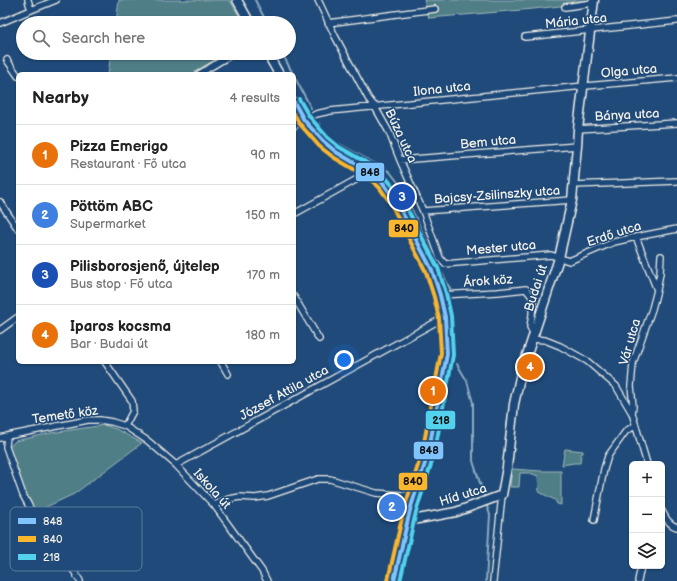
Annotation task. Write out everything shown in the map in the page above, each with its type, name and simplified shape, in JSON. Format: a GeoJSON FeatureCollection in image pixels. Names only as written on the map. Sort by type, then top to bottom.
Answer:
{"type":"FeatureCollection","features":[{"type":"Feature","properties":{"kind":"street"},"geometry":{"type":"LineString","coordinates":[[28,0],[31,10]]}},
{"type":"Feature","properties":{"kind":"street"},"geometry":{"type":"LineString","coordinates":[[17,16],[56,0]]}},
{"type":"Feature","properties":{"kind":"street"},"geometry":{"type":"LineString","coordinates":[[237,0],[246,16]]}},
{"type":"Feature","properties":{"kind":"street","name":"Búza utca"},"geometry":{"type":"LineString","coordinates":[[318,0],[328,23],[368,98],[375,107],[389,132],[423,211],[440,258],[445,264]]}},
{"type":"Feature","properties":{"kind":"street"},"geometry":{"type":"LineString","coordinates":[[565,7],[593,2]]}},
{"type":"Feature","properties":{"kind":"street","name":"Budai út"},"geometry":{"type":"LineString","coordinates":[[493,581],[514,404],[521,373],[559,258],[572,200],[578,129],[593,2]]}},
{"type":"Feature","properties":{"kind":"street"},"geometry":{"type":"LineString","coordinates":[[328,23],[435,9]]}},
{"type":"Feature","properties":{"kind":"street"},"geometry":{"type":"LineString","coordinates":[[0,23],[16,16]]}},
{"type":"Feature","properties":{"kind":"street","name":"Mária utca"},"geometry":{"type":"LineString","coordinates":[[525,37],[677,21]]}},
{"type":"Feature","properties":{"kind":"street"},"geometry":{"type":"LineString","coordinates":[[8,60],[16,73]]}},
{"type":"Feature","properties":{"kind":"street"},"geometry":{"type":"LineString","coordinates":[[202,72],[222,60]]}},
{"type":"Feature","properties":{"kind":"street"},"geometry":{"type":"LineString","coordinates":[[271,60],[278,72]]}},
{"type":"Feature","properties":{"kind":"street","name":"Olga utca"},"geometry":{"type":"LineString","coordinates":[[583,86],[677,78]]}},
{"type":"Feature","properties":{"kind":"street","name":"Ilona utca"},"geometry":{"type":"LineString","coordinates":[[296,125],[323,112],[583,86]]}},
{"type":"Feature","properties":{"kind":"street"},"geometry":{"type":"LineString","coordinates":[[296,106],[304,120],[323,141],[336,152],[370,172],[383,184],[395,199],[432,270],[445,317],[447,354],[428,454],[407,521],[394,581]]}},
{"type":"Feature","properties":{"kind":"street","name":"Bánya utca"},"geometry":{"type":"LineString","coordinates":[[578,129],[677,123]]}},
{"type":"Feature","properties":{"kind":"street","name":"Bem utca"},"geometry":{"type":"LineString","coordinates":[[400,160],[577,146]]}},
{"type":"Feature","properties":{"kind":"street"},"geometry":{"type":"LineString","coordinates":[[296,213],[370,172]]}},
{"type":"Feature","properties":{"kind":"street"},"geometry":{"type":"LineString","coordinates":[[573,185],[677,181]]}},
{"type":"Feature","properties":{"kind":"street","name":"Bajcsy-Zsilinszky utca"},"geometry":{"type":"LineString","coordinates":[[423,211],[572,200]]}},
{"type":"Feature","properties":{"kind":"street"},"geometry":{"type":"LineString","coordinates":[[0,202],[16,226]]}},
{"type":"Feature","properties":{"kind":"street","name":"Erdő utca"},"geometry":{"type":"LineString","coordinates":[[559,258],[569,261],[614,242],[677,229]]}},
{"type":"Feature","properties":{"kind":"street"},"geometry":{"type":"LineString","coordinates":[[636,237],[657,290]]}},
{"type":"Feature","properties":{"kind":"street","name":"Mester utca"},"geometry":{"type":"LineString","coordinates":[[445,264],[551,255],[559,258]]}},
{"type":"Feature","properties":{"kind":"street","name":"Vár utca"},"geometry":{"type":"LineString","coordinates":[[646,461],[632,413],[633,406],[631,386],[633,363],[657,290],[661,256]]}},
{"type":"Feature","properties":{"kind":"street","name":"Árok köz"},"geometry":{"type":"LineString","coordinates":[[440,295],[526,289],[533,298],[530,326],[533,337]]}},
{"type":"Feature","properties":{"kind":"street"},"geometry":{"type":"LineString","coordinates":[[296,299],[319,339]]}},
{"type":"Feature","properties":{"kind":"street","name":"József Attila utca"},"geometry":{"type":"LineString","coordinates":[[176,465],[445,317]]}},
{"type":"Feature","properties":{"kind":"street"},"geometry":{"type":"LineString","coordinates":[[0,330],[16,318]]}},
{"type":"Feature","properties":{"kind":"street"},"geometry":{"type":"LineString","coordinates":[[533,337],[560,346],[587,361],[616,386],[632,413]]}},
{"type":"Feature","properties":{"kind":"street"},"geometry":{"type":"LineString","coordinates":[[106,364],[132,401],[133,411],[124,426]]}},
{"type":"Feature","properties":{"kind":"street"},"geometry":{"type":"LineString","coordinates":[[222,364],[228,374]]}},
{"type":"Feature","properties":{"kind":"street","name":"Temető köz"},"geometry":{"type":"LineString","coordinates":[[0,438],[88,420],[112,422],[124,426]]}},
{"type":"Feature","properties":{"kind":"street","name":"Iskola út"},"geometry":{"type":"LineString","coordinates":[[124,426],[148,441],[176,465],[214,504],[259,567],[267,581]]}},
{"type":"Feature","properties":{"kind":"street"},"geometry":{"type":"LineString","coordinates":[[594,520],[604,468],[608,456],[626,431],[635,426]]}},
{"type":"Feature","properties":{"kind":"street"},"geometry":{"type":"LineString","coordinates":[[7,436],[6,447],[23,495],[29,507]]}},
{"type":"Feature","properties":{"kind":"street"},"geometry":{"type":"LineString","coordinates":[[214,504],[240,497],[255,498],[268,496],[318,479],[330,479],[376,493],[414,496]]}},
{"type":"Feature","properties":{"kind":"street","name":"Híd utca"},"geometry":{"type":"LineString","coordinates":[[407,521],[456,512],[502,495]]}},
{"type":"Feature","properties":{"kind":"street"},"geometry":{"type":"LineString","coordinates":[[665,516],[673,526],[677,527]]}},
{"type":"Feature","properties":{"kind":"street"},"geometry":{"type":"LineString","coordinates":[[638,581],[640,569]]}},
{"type":"Feature","properties":{"kind":"street"},"geometry":{"type":"LineString","coordinates":[[71,571],[80,581]]}},
{"type":"Feature","properties":{"kind":"green space"},"geometry":{"type":"Polygon","coordinates":[[[119,0],[230,0],[239,16],[117,16],[119,0]]]}},
{"type":"Feature","properties":{"kind":"green space"},"geometry":{"type":"Polygon","coordinates":[[[424,0],[587,0],[587,3],[429,18],[424,0]]]}},
{"type":"Feature","properties":{"kind":"green space"},"geometry":{"type":"Polygon","coordinates":[[[110,60],[215,60],[194,72],[108,72],[110,60]]]}},
{"type":"Feature","properties":{"kind":"green space"},"geometry":{"type":"Polygon","coordinates":[[[104,425],[116,429],[142,443],[74,494],[46,507],[31,507],[7,450],[15,441],[51,433],[104,425]]]}},
{"type":"Feature","properties":{"kind":"green space"},"geometry":{"type":"Polygon","coordinates":[[[565,449],[583,451],[581,454],[580,463],[562,465],[565,449]]]}},
{"type":"Feature","properties":{"kind":"green space"},"geometry":{"type":"Polygon","coordinates":[[[512,469],[561,471],[561,505],[557,504],[555,500],[539,492],[538,476],[530,473],[520,473],[519,487],[510,487],[512,469]]]}},
{"type":"Feature","properties":{"kind":"waterway"},"geometry":{"type":"LineString","coordinates":[[255,0],[263,16]]}},
{"type":"Feature","properties":{"kind":"waterway"},"geometry":{"type":"LineString","coordinates":[[286,60],[292,72]]}},
{"type":"Feature","properties":{"kind":"waterway"},"geometry":{"type":"LineString","coordinates":[[296,80],[311,108]]}},
{"type":"Feature","properties":{"kind":"waterway"},"geometry":{"type":"LineString","coordinates":[[319,123],[323,131],[332,140],[390,172],[400,185],[451,291]]}},
{"type":"Feature","properties":{"kind":"waterway"},"geometry":{"type":"LineString","coordinates":[[457,364],[467,381],[473,403],[473,461],[485,499]]}},
{"type":"Feature","properties":{"kind":"waterway"},"geometry":{"type":"LineString","coordinates":[[486,503],[490,515],[486,581]]}},
{"type":"Feature","properties":{"kind":"transit line","name":"218"},"geometry":{"type":"LineString","coordinates":[[299,99],[309,116],[327,137],[339,147],[374,167],[387,179],[400,195],[438,268],[451,316],[453,355],[434,455],[416,512],[400,581]]}},
{"type":"Feature","properties":{"kind":"transit line","name":"848"},"geometry":{"type":"LineString","coordinates":[[296,106],[304,120],[323,141],[336,152],[370,172],[383,183],[395,199],[432,270],[445,317],[447,354],[428,454],[410,510],[394,581]]}},
{"type":"Feature","properties":{"kind":"transit line","name":"840"},"geometry":{"type":"LineString","coordinates":[[296,118],[319,146],[333,157],[367,177],[379,187],[390,202],[426,272],[439,318],[441,353],[422,453],[404,509],[388,580]]}},
{"type":"Feature","properties":{"kind":"place","name":"Pilisborosjenő, újtelep"},"geometry":{"type":"Point","coordinates":[402,197]}},
{"type":"Feature","properties":{"kind":"place","name":"Iparos kocsma"},"geometry":{"type":"Point","coordinates":[530,367]}},
{"type":"Feature","properties":{"kind":"place","name":"Pizza Emerigo"},"geometry":{"type":"Point","coordinates":[433,391]}},
{"type":"Feature","properties":{"kind":"place","name":"Pöttöm ABC"},"geometry":{"type":"Point","coordinates":[392,507]}}]}
